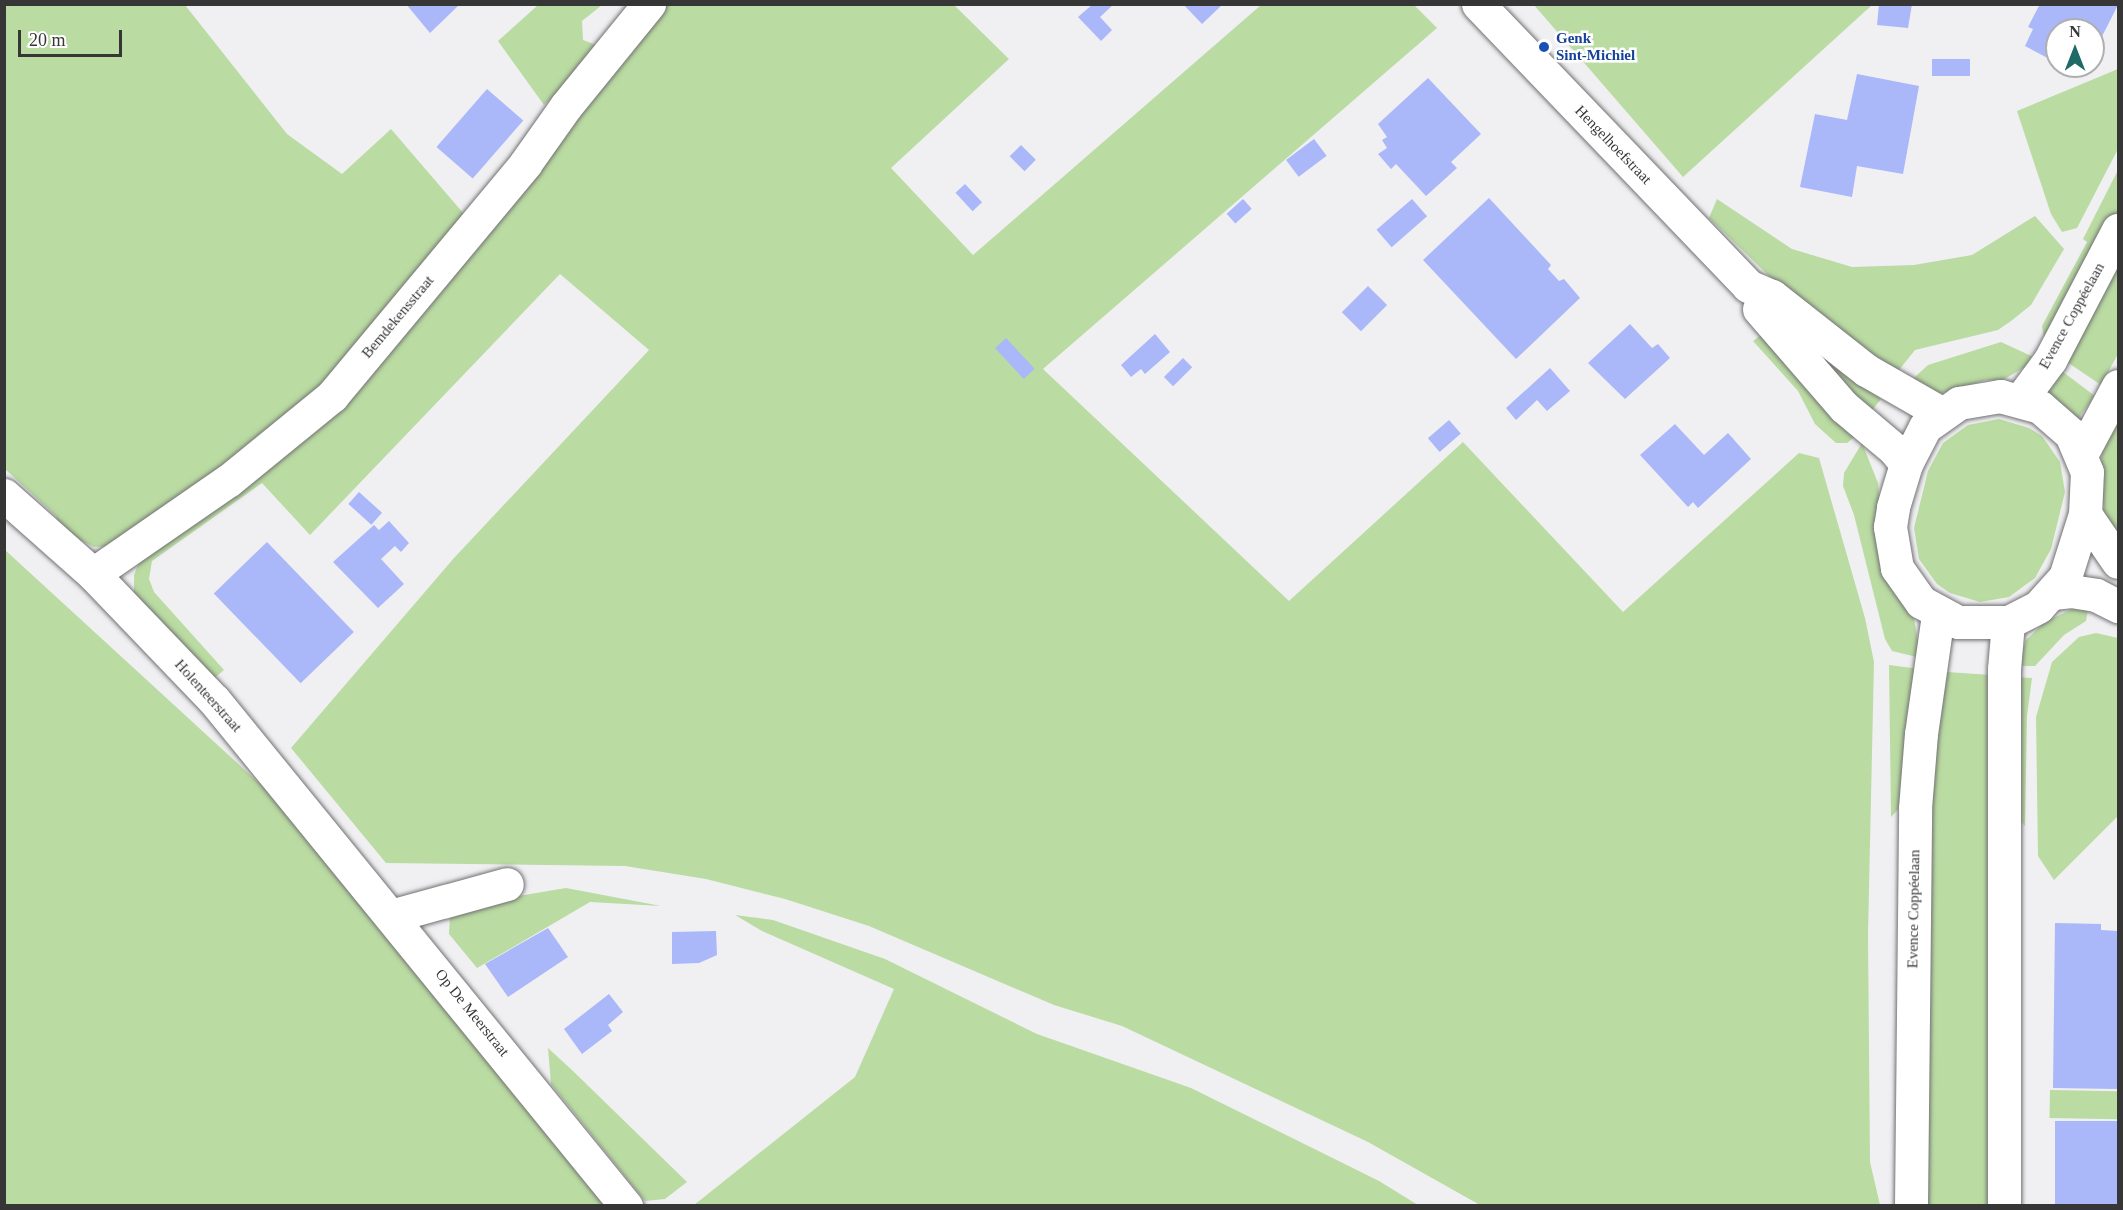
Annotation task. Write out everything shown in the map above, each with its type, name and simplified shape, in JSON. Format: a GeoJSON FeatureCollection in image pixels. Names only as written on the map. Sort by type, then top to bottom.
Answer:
{"type":"FeatureCollection","features":[{"type":"Feature","properties":{"kind":"street","name":"Bemdekensstraat"},"geometry":{"type":"LineString","coordinates":[[93,574],[229,480],[332,396],[525,164],[566,106],[649,4]]}},
{"type":"Feature","properties":{"kind":"street","name":"Hengelhoefstraat"},"geometry":{"type":"LineString","coordinates":[[1478,4],[1748,286],[1772,296],[1866,370],[1941,413]]}},
{"type":"Feature","properties":{"kind":"street","name":"Evence Coppéelaan"},"geometry":{"type":"LineString","coordinates":[[2021,399],[2050,360],[2118,230]]}},
{"type":"Feature","properties":{"kind":"street","name":"Hengelhoefstraat"},"geometry":{"type":"LineString","coordinates":[[1748,286],[1754,303],[1844,407],[1894,449],[1906,464]]}},
{"type":"Feature","properties":{"kind":"street"},"geometry":{"type":"LineString","coordinates":[[2082,453],[2118,386]]}},
{"type":"Feature","properties":{"kind":"street"},"geometry":{"type":"LineString","coordinates":[[1979,397],[2021,399],[2057,419],[2082,453],[2089,493],[2085,514],[2065,577],[2038,607],[2008,622],[1979,625],[1938,614],[1907,586],[1891,548],[1890,527],[1906,464],[1925,427],[1941,413],[1979,397]]}},
{"type":"Feature","properties":{"kind":"street","name":"Holenteerstraat"},"geometry":{"type":"LineString","coordinates":[[4,495],[93,574],[214,700],[392,916]]}},
{"type":"Feature","properties":{"kind":"street"},"geometry":{"type":"LineString","coordinates":[[2085,514],[2118,562]]}},
{"type":"Feature","properties":{"kind":"street"},"geometry":{"type":"LineString","coordinates":[[2053,593],[2071,591],[2096,595],[2118,606]]}},
{"type":"Feature","properties":{"kind":"street","name":"Evence Coppéelaan"},"geometry":{"type":"LineString","coordinates":[[1911,1206],[1915,808],[1921,734],[1938,614]]}},
{"type":"Feature","properties":{"kind":"street"},"geometry":{"type":"LineString","coordinates":[[2004,1206],[2004,669],[2008,622]]}},
{"type":"Feature","properties":{"kind":"street"},"geometry":{"type":"LineString","coordinates":[[392,916],[507,884]]}},
{"type":"Feature","properties":{"kind":"street","name":"Op De Meerstraat"},"geometry":{"type":"LineString","coordinates":[[392,916],[626,1206]]}},
{"type":"Feature","properties":{"kind":"green space"},"geometry":{"type":"Polygon","coordinates":[[[1534,4],[1872,5],[1683,177],[1534,4]]]}},
{"type":"Feature","properties":{"kind":"green space"},"geometry":{"type":"Polygon","coordinates":[[[5,5],[185,5],[287,134],[342,174],[391,129],[470,221],[334,382],[117,546],[94,547],[60,530],[56,516],[5,469],[5,5]]]}},
{"type":"Feature","properties":{"kind":"green space"},"geometry":{"type":"Polygon","coordinates":[[[538,5],[602,5],[582,21],[583,40],[607,49],[544,105],[498,41],[538,5]]]}},
{"type":"Feature","properties":{"kind":"green space"},"geometry":{"type":"Polygon","coordinates":[[[659,5],[954,5],[1009,59],[891,168],[973,255],[1261,5],[1414,5],[1437,28],[1043,369],[1289,601],[1463,442],[1623,612],[1799,453],[1819,458],[1865,618],[1874,662],[1868,934],[1870,1162],[1880,1205],[1480,1205],[1368,1142],[1122,1026],[1054,1005],[869,926],[785,899],[706,879],[625,866],[386,863],[291,748],[454,558],[649,350],[560,274],[310,535],[262,483],[152,561],[149,579],[154,592],[224,670],[211,681],[134,593],[134,575],[142,555],[254,472],[659,5]]]}},
{"type":"Feature","properties":{"kind":"green space"},"geometry":{"type":"Polygon","coordinates":[[[2118,69],[2118,149],[2077,228],[2062,232],[2051,214],[2017,111],[2096,78],[2105,78],[2105,74],[2118,69]]]}},
{"type":"Feature","properties":{"kind":"green space"},"geometry":{"type":"Polygon","coordinates":[[[2118,170],[2118,215],[2046,349],[2042,326],[2087,242],[2083,239],[2118,170]]]}},
{"type":"Feature","properties":{"kind":"green space"},"geometry":{"type":"Polygon","coordinates":[[[1717,199],[1792,249],[1852,267],[1914,265],[1972,255],[2035,216],[2064,249],[2031,305],[2011,321],[1998,330],[1915,350],[1895,375],[1796,302],[1709,218],[1717,199]]]}},
{"type":"Feature","properties":{"kind":"green space"},"geometry":{"type":"Polygon","coordinates":[[[2118,260],[2118,354],[2101,385],[2067,362],[2118,260]]]}},
{"type":"Feature","properties":{"kind":"green space"},"geometry":{"type":"Polygon","coordinates":[[[1765,332],[1856,436],[1847,443],[1836,443],[1815,424],[1798,391],[1753,341],[1765,332]]]}},
{"type":"Feature","properties":{"kind":"green space"},"geometry":{"type":"Polygon","coordinates":[[[2001,342],[2038,359],[2003,380],[1986,380],[1946,392],[1931,395],[1904,387],[1928,365],[2001,342]]]}},
{"type":"Feature","properties":{"kind":"green space"},"geometry":{"type":"Polygon","coordinates":[[[1827,362],[1881,399],[1867,417],[1823,363],[1827,362]]]}},
{"type":"Feature","properties":{"kind":"green space"},"geometry":{"type":"Polygon","coordinates":[[[2063,372],[2095,396],[2078,418],[2046,394],[2063,372]]]}},
{"type":"Feature","properties":{"kind":"green space"},"geometry":{"type":"Polygon","coordinates":[[[2118,413],[2117,540],[2104,511],[2100,479],[2103,441],[2118,413]]]}},
{"type":"Feature","properties":{"kind":"green space"},"geometry":{"type":"Polygon","coordinates":[[[1999,419],[2029,428],[2042,436],[2060,462],[2065,492],[2051,549],[2035,578],[2009,597],[1980,602],[1950,593],[1937,584],[1919,559],[1914,528],[1928,471],[1943,443],[1968,425],[1999,419]]]}},
{"type":"Feature","properties":{"kind":"green space"},"geometry":{"type":"Polygon","coordinates":[[[1862,443],[1878,483],[1886,574],[1914,619],[1921,658],[1892,651],[1885,639],[1854,515],[1843,486],[1844,473],[1862,443]]]}},
{"type":"Feature","properties":{"kind":"green space"},"geometry":{"type":"Polygon","coordinates":[[[4,549],[307,827],[353,880],[415,973],[611,1205],[5,1205],[4,549]]]}},
{"type":"Feature","properties":{"kind":"green space"},"geometry":{"type":"Polygon","coordinates":[[[2072,609],[2088,610],[2086,621],[2064,635],[2035,666],[2017,666],[2026,640],[2045,622],[2072,609]]]}},
{"type":"Feature","properties":{"kind":"green space"},"geometry":{"type":"Polygon","coordinates":[[[2096,633],[2118,638],[2118,816],[2054,880],[2038,856],[2036,717],[2052,662],[2079,637],[2096,633]]]}},
{"type":"Feature","properties":{"kind":"green space"},"geometry":{"type":"Polygon","coordinates":[[[1889,665],[1920,669],[1906,801],[1891,817],[1889,665]]]}},
{"type":"Feature","properties":{"kind":"green space"},"geometry":{"type":"Polygon","coordinates":[[[1947,672],[1991,675],[1991,1205],[1925,1206],[1929,821],[1937,718],[1947,672]]]}},
{"type":"Feature","properties":{"kind":"green space"},"geometry":{"type":"Polygon","coordinates":[[[2015,677],[2032,678],[2027,716],[2025,826],[2016,817],[2015,677]]]}},
{"type":"Feature","properties":{"kind":"green space"},"geometry":{"type":"Polygon","coordinates":[[[566,888],[661,906],[590,902],[477,968],[449,934],[450,915],[460,906],[566,888]]]}},
{"type":"Feature","properties":{"kind":"green space"},"geometry":{"type":"Polygon","coordinates":[[[735,915],[773,920],[885,959],[1037,1034],[1191,1088],[1379,1181],[1418,1205],[694,1205],[855,1077],[894,989],[762,931],[735,915]]]}},
{"type":"Feature","properties":{"kind":"green space"},"geometry":{"type":"Polygon","coordinates":[[[548,1048],[687,1182],[665,1199],[645,1201],[551,1084],[548,1048]]]}},
{"type":"Feature","properties":{"kind":"green space"},"geometry":{"type":"Polygon","coordinates":[[[2050,1090],[2118,1091],[2118,1119],[2050,1118],[2050,1090]]]}},
{"type":"Feature","properties":{"kind":"building"},"geometry":{"type":"Polygon","coordinates":[[[406,4],[456,4],[458,6],[430,33],[406,4]]]}},
{"type":"Feature","properties":{"kind":"building"},"geometry":{"type":"Polygon","coordinates":[[[1093,4],[1114,4],[1100,17],[1112,30],[1101,41],[1078,17],[1093,4]]]}},
{"type":"Feature","properties":{"kind":"building"},"geometry":{"type":"Polygon","coordinates":[[[1183,4],[1223,4],[1202,24],[1183,4]]]}},
{"type":"Feature","properties":{"kind":"building"},"geometry":{"type":"Polygon","coordinates":[[[1879,4],[1912,4],[1908,28],[1877,25],[1879,4]]]}},
{"type":"Feature","properties":{"kind":"building"},"geometry":{"type":"Polygon","coordinates":[[[2040,4],[2118,4],[2105,30],[2105,18],[2045,18],[2045,57],[2025,46],[2033,29],[2028,27],[2040,4]]]}},
{"type":"Feature","properties":{"kind":"building"},"geometry":{"type":"Polygon","coordinates":[[[1932,59],[1970,59],[1970,76],[1932,76],[1932,59]]]}},
{"type":"Feature","properties":{"kind":"building"},"geometry":{"type":"Polygon","coordinates":[[[1857,74],[1919,86],[1903,174],[1857,166],[1852,197],[1800,187],[1815,114],[1847,120],[1857,74]]]}},
{"type":"Feature","properties":{"kind":"building"},"geometry":{"type":"Polygon","coordinates":[[[1428,78],[1481,134],[1451,162],[1457,168],[1426,196],[1396,164],[1391,169],[1378,154],[1387,148],[1382,140],[1387,137],[1378,124],[1428,78]]]}},
{"type":"Feature","properties":{"kind":"building"},"geometry":{"type":"Polygon","coordinates":[[[487,89],[523,120],[473,179],[436,147],[487,89]]]}},
{"type":"Feature","properties":{"kind":"building"},"geometry":{"type":"Polygon","coordinates":[[[1314,139],[1327,156],[1299,177],[1286,160],[1314,139]]]}},
{"type":"Feature","properties":{"kind":"building"},"geometry":{"type":"Polygon","coordinates":[[[1021,145],[1036,160],[1025,171],[1010,156],[1021,145]]]}},
{"type":"Feature","properties":{"kind":"building"},"geometry":{"type":"Polygon","coordinates":[[[965,184],[982,202],[973,211],[955,193],[965,184]]]}},
{"type":"Feature","properties":{"kind":"building"},"geometry":{"type":"Polygon","coordinates":[[[1489,198],[1551,265],[1548,269],[1559,281],[1564,279],[1580,298],[1516,359],[1423,260],[1489,198]]]}},
{"type":"Feature","properties":{"kind":"building"},"geometry":{"type":"Polygon","coordinates":[[[1243,199],[1252,209],[1235,223],[1227,214],[1243,199]]]}},
{"type":"Feature","properties":{"kind":"building"},"geometry":{"type":"Polygon","coordinates":[[[1412,199],[1427,216],[1392,247],[1377,230],[1412,199]]]}},
{"type":"Feature","properties":{"kind":"building"},"geometry":{"type":"Polygon","coordinates":[[[1368,286],[1387,305],[1361,331],[1342,312],[1368,286]]]}},
{"type":"Feature","properties":{"kind":"building"},"geometry":{"type":"Polygon","coordinates":[[[1630,324],[1652,348],[1658,344],[1670,358],[1625,399],[1588,363],[1630,324]]]}},
{"type":"Feature","properties":{"kind":"building"},"geometry":{"type":"Polygon","coordinates":[[[1155,334],[1170,352],[1145,374],[1141,369],[1131,377],[1121,365],[1155,334]]]}},
{"type":"Feature","properties":{"kind":"building"},"geometry":{"type":"Polygon","coordinates":[[[1006,338],[1035,369],[1024,379],[995,348],[1006,338]]]}},
{"type":"Feature","properties":{"kind":"building"},"geometry":{"type":"Polygon","coordinates":[[[1183,358],[1192,367],[1173,386],[1164,377],[1183,358]]]}},
{"type":"Feature","properties":{"kind":"building"},"geometry":{"type":"Polygon","coordinates":[[[1550,368],[1570,391],[1547,411],[1537,400],[1516,420],[1506,408],[1550,368]]]}},
{"type":"Feature","properties":{"kind":"building"},"geometry":{"type":"Polygon","coordinates":[[[1449,420],[1461,434],[1440,452],[1428,438],[1449,420]]]}},
{"type":"Feature","properties":{"kind":"building"},"geometry":{"type":"Polygon","coordinates":[[[1675,424],[1704,455],[1728,433],[1751,459],[1698,508],[1693,502],[1688,507],[1640,455],[1675,424]]]}},
{"type":"Feature","properties":{"kind":"building"},"geometry":{"type":"Polygon","coordinates":[[[359,492],[382,513],[371,525],[348,504],[359,492]]]}},
{"type":"Feature","properties":{"kind":"building"},"geometry":{"type":"Polygon","coordinates":[[[389,521],[409,543],[401,552],[395,546],[381,559],[404,584],[378,608],[333,562],[374,525],[379,530],[389,521]]]}},
{"type":"Feature","properties":{"kind":"building"},"geometry":{"type":"Polygon","coordinates":[[[267,542],[354,632],[301,683],[214,593],[267,542]]]}},
{"type":"Feature","properties":{"kind":"building"},"geometry":{"type":"Polygon","coordinates":[[[2055,923],[2101,924],[2101,930],[2118,931],[2118,1089],[2053,1088],[2055,923]]]}},
{"type":"Feature","properties":{"kind":"building"},"geometry":{"type":"Polygon","coordinates":[[[548,928],[568,957],[508,997],[485,964],[548,928]]]}},
{"type":"Feature","properties":{"kind":"building"},"geometry":{"type":"Polygon","coordinates":[[[716,931],[717,955],[699,963],[672,964],[672,932],[716,931]]]}},
{"type":"Feature","properties":{"kind":"building"},"geometry":{"type":"Polygon","coordinates":[[[609,994],[623,1012],[608,1025],[612,1031],[582,1054],[564,1029],[609,994]]]}},
{"type":"Feature","properties":{"kind":"building"},"geometry":{"type":"Polygon","coordinates":[[[2055,1121],[2118,1121],[2118,1206],[2055,1206],[2055,1121]]]}},
{"type":"Feature","properties":{"kind":"place","name":"Genk Sint-Michiel"},"geometry":{"type":"Point","coordinates":[1544,47]}}]}
